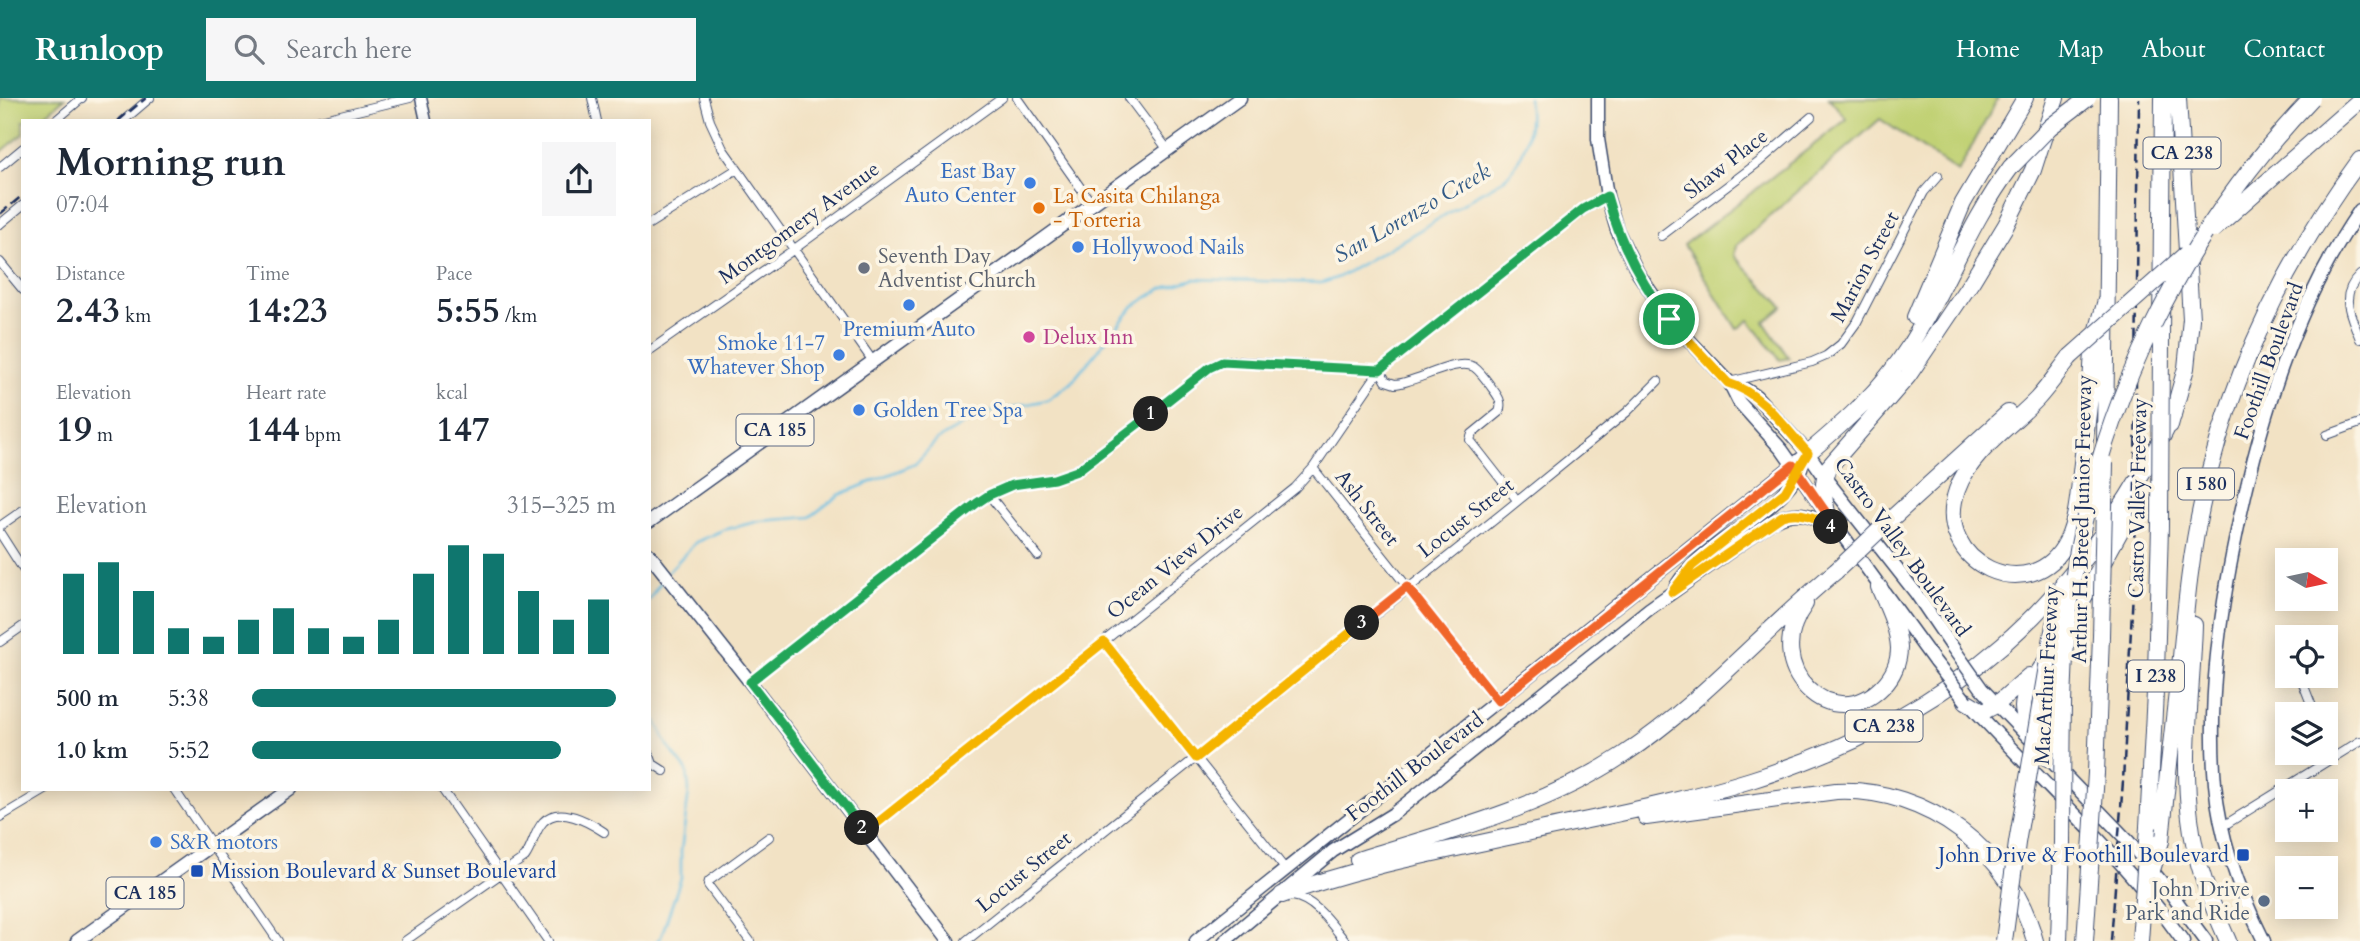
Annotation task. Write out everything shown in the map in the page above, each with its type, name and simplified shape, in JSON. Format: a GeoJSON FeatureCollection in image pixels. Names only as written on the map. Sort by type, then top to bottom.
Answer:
{"type":"FeatureCollection","features":[{"type":"Feature","properties":{"kind":"highway"},"geometry":{"type":"LineString","coordinates":[[1880,383],[1914,319],[1963,203],[2025,98]]}},
{"type":"Feature","properties":{"kind":"highway"},"geometry":{"type":"LineString","coordinates":[[1828,516],[1824,476],[1914,368],[1972,281],[2012,215],[2037,161],[2056,98]]}},
{"type":"Feature","properties":{"kind":"highway"},"geometry":{"type":"LineString","coordinates":[[1808,453],[1842,425],[1880,383],[1912,341],[1986,202],[2011,167],[2043,134],[2088,98]]}},
{"type":"Feature","properties":{"kind":"highway","name":"Arthur H. Breed Junior Freeway"},"geometry":{"type":"LineString","coordinates":[[2085,941],[2096,774],[2101,636],[2109,98]]}},
{"type":"Feature","properties":{"kind":"highway","name":"Castro Valley Freeway"},"geometry":{"type":"LineString","coordinates":[[2143,899],[2156,673],[2160,526],[2163,98]]}},
{"type":"Feature","properties":{"kind":"highway","name":"CA 238"},"geometry":{"type":"LineString","coordinates":[[1282,895],[1340,874],[1655,805],[1751,780],[1848,743],[1916,708],[2001,647],[2066,582],[2098,542],[2127,500],[2173,416],[2186,368],[2191,310],[2178,98]]}},
{"type":"Feature","properties":{"kind":"highway","name":"MacArthur Freeway"},"geometry":{"type":"LineString","coordinates":[[2059,941],[2065,654],[2078,547],[2093,479],[2133,367],[2191,254],[2227,199],[2271,143],[2312,98]]}},
{"type":"Feature","properties":{"kind":"highway"},"geometry":{"type":"LineString","coordinates":[[1282,895],[1334,868],[1522,807],[1598,771],[1641,743],[1673,718],[2070,357],[2360,100]]}},
{"type":"Feature","properties":{"kind":"highway","name":"I 580"},"geometry":{"type":"LineString","coordinates":[[2140,940],[2143,899],[2161,842],[2195,539],[2222,427],[2259,331],[2306,241],[2360,160]]}},
{"type":"Feature","properties":{"kind":"highway"},"geometry":{"type":"LineString","coordinates":[[1882,405],[1937,311],[1963,259],[1967,237]]}},
{"type":"Feature","properties":{"kind":"highway"},"geometry":{"type":"LineString","coordinates":[[2070,357],[2036,400],[1975,460],[1956,491],[1952,516],[1959,541],[1972,559],[1991,571],[2020,575],[2040,569],[2058,555],[2068,539],[2079,484],[2094,348],[2106,300]]}},
{"type":"Feature","properties":{"kind":"highway"},"geometry":{"type":"LineString","coordinates":[[2047,758],[2026,724],[2022,704],[2028,689],[2061,638],[2147,482],[2173,416]]}},
{"type":"Feature","properties":{"kind":"highway"},"geometry":{"type":"LineString","coordinates":[[2195,539],[2187,750],[2188,799],[2199,864],[2209,898],[2228,941]]}},
{"type":"Feature","properties":{"kind":"highway"},"geometry":{"type":"LineString","coordinates":[[2004,941],[2015,850],[2054,625],[2063,586],[2078,547]]}},
{"type":"Feature","properties":{"kind":"highway"},"geometry":{"type":"LineString","coordinates":[[1836,570],[1801,611],[1793,626],[1790,645],[1792,664],[1798,678],[1809,690],[1823,699],[1840,703],[1860,701],[1877,692],[1892,674],[1898,657],[1898,639],[1879,587]]}},
{"type":"Feature","properties":{"kind":"highway"},"geometry":{"type":"LineString","coordinates":[[1966,701],[1981,710],[1996,705],[2028,678],[2061,638]]}},
{"type":"Feature","properties":{"kind":"highway"},"geometry":{"type":"LineString","coordinates":[[1471,845],[1541,832],[1800,794],[1845,790],[1868,792],[1921,807],[1953,825],[1975,842],[1994,861],[2015,891],[2035,941]]}},
{"type":"Feature","properties":{"kind":"main road","name":"CA 185"},"geometry":{"type":"LineString","coordinates":[[651,521],[1240,98]]}},
{"type":"Feature","properties":{"kind":"main road"},"geometry":{"type":"LineString","coordinates":[[1598,98],[1598,139],[1607,196],[1622,241],[1650,293],[1675,326],[1728,383]]}},
{"type":"Feature","properties":{"kind":"main road","name":"Foothill Boulevard"},"geometry":{"type":"LineString","coordinates":[[2264,941],[2240,887],[2223,827],[2215,785],[2214,683],[2223,607],[2240,515],[2262,430],[2298,326],[2322,274],[2360,210]]}},
{"type":"Feature","properties":{"kind":"main road","name":"Castro Valley Boulevard"},"geometry":{"type":"LineString","coordinates":[[1728,383],[1742,387],[1756,396],[1808,453],[1915,592],[1982,690],[2139,854],[2203,941]]}},
{"type":"Feature","properties":{"kind":"main road","name":"Castro Valley Boulevard"},"geometry":{"type":"LineString","coordinates":[[1728,383],[1739,402],[1795,469],[1879,587],[1966,701],[2111,851],[2183,941]]}},
{"type":"Feature","properties":{"kind":"main road"},"geometry":{"type":"LineString","coordinates":[[1795,469],[1808,453]]}},
{"type":"Feature","properties":{"kind":"main road","name":"Foothill Boulevard"},"geometry":{"type":"LineString","coordinates":[[1225,941],[1333,851],[1400,808],[1672,592],[1692,566],[1782,495],[1795,469]]}},
{"type":"Feature","properties":{"kind":"main road","name":"Foothill Boulevard"},"geometry":{"type":"LineString","coordinates":[[1196,941],[1795,469]]}},
{"type":"Feature","properties":{"kind":"main road"},"geometry":{"type":"LineString","coordinates":[[1672,592],[1782,516],[1791,513],[1808,515],[1839,531]]}},
{"type":"Feature","properties":{"kind":"main road"},"geometry":{"type":"LineString","coordinates":[[651,556],[948,941]]}},
{"type":"Feature","properties":{"kind":"main road","name":"CA 185"},"geometry":{"type":"LineString","coordinates":[[77,941],[288,791]]}},
{"type":"Feature","properties":{"kind":"main road"},"geometry":{"type":"LineString","coordinates":[[2183,941],[2203,941]]}},
{"type":"Feature","properties":{"kind":"street"},"geometry":{"type":"LineString","coordinates":[[57,119],[82,98]]}},
{"type":"Feature","properties":{"kind":"street"},"geometry":{"type":"LineString","coordinates":[[125,119],[150,98]]}},
{"type":"Feature","properties":{"kind":"street"},"geometry":{"type":"LineString","coordinates":[[324,119],[410,98]]}},
{"type":"Feature","properties":{"kind":"street"},"geometry":{"type":"LineString","coordinates":[[421,98],[426,119]]}},
{"type":"Feature","properties":{"kind":"street"},"geometry":{"type":"LineString","coordinates":[[592,98],[597,119]]}},
{"type":"Feature","properties":{"kind":"street"},"geometry":{"type":"LineString","coordinates":[[704,98],[717,138],[872,360]]}},
{"type":"Feature","properties":{"kind":"street","name":"Montgomery Avenue"},"geometry":{"type":"LineString","coordinates":[[651,350],[1002,98]]}},
{"type":"Feature","properties":{"kind":"street"},"geometry":{"type":"LineString","coordinates":[[1017,98],[1092,204]]}},
{"type":"Feature","properties":{"kind":"street"},"geometry":{"type":"LineString","coordinates":[[1129,98],[1168,150]]}},
{"type":"Feature","properties":{"kind":"street","name":"Shaw Place"},"geometry":{"type":"LineString","coordinates":[[1661,236],[1759,162],[1811,117]]}},
{"type":"Feature","properties":{"kind":"street"},"geometry":{"type":"LineString","coordinates":[[0,167],[21,150]]}},
{"type":"Feature","properties":{"kind":"street"},"geometry":{"type":"LineString","coordinates":[[651,223],[737,169]]}},
{"type":"Feature","properties":{"kind":"street","name":"Marion Street"},"geometry":{"type":"LineString","coordinates":[[1728,383],[1812,362],[1826,356],[1841,344],[1859,318],[1924,192],[1938,176]]}},
{"type":"Feature","properties":{"kind":"street","name":"Ocean View Drive"},"geometry":{"type":"LineString","coordinates":[[866,832],[1295,488],[1313,468],[1380,370],[1583,209],[1607,196]]}},
{"type":"Feature","properties":{"kind":"street"},"geometry":{"type":"LineString","coordinates":[[0,224],[21,207]]}},
{"type":"Feature","properties":{"kind":"street"},"geometry":{"type":"LineString","coordinates":[[0,262],[21,288]]}},
{"type":"Feature","properties":{"kind":"street"},"geometry":{"type":"LineString","coordinates":[[2360,275],[2349,288],[2348,296],[2350,313],[2360,339]]}},
{"type":"Feature","properties":{"kind":"street"},"geometry":{"type":"LineString","coordinates":[[750,682],[989,495],[1012,485],[1054,479],[1077,471],[1209,368],[1222,362],[1380,370],[1386,381],[1395,384],[1458,365],[1469,365],[1479,371],[1500,398],[1501,408],[1472,434],[1471,440],[1517,500]]}},
{"type":"Feature","properties":{"kind":"street","name":"Locust Street"},"geometry":{"type":"LineString","coordinates":[[966,941],[1627,412],[1658,381]]}},
{"type":"Feature","properties":{"kind":"street"},"geometry":{"type":"LineString","coordinates":[[2327,435],[2360,423]]}},
{"type":"Feature","properties":{"kind":"street","name":"Ash Street"},"geometry":{"type":"LineString","coordinates":[[1313,468],[1498,701]]}},
{"type":"Feature","properties":{"kind":"street"},"geometry":{"type":"LineString","coordinates":[[989,495],[1038,556]]}},
{"type":"Feature","properties":{"kind":"street"},"geometry":{"type":"LineString","coordinates":[[0,526],[21,511]]}},
{"type":"Feature","properties":{"kind":"street"},"geometry":{"type":"LineString","coordinates":[[0,533],[21,566]]}},
{"type":"Feature","properties":{"kind":"street"},"geometry":{"type":"LineString","coordinates":[[0,642],[21,627]]}},
{"type":"Feature","properties":{"kind":"street"},"geometry":{"type":"LineString","coordinates":[[1104,642],[1286,870]]}},
{"type":"Feature","properties":{"kind":"street"},"geometry":{"type":"LineString","coordinates":[[2338,755],[2360,741]]}},
{"type":"Feature","properties":{"kind":"street"},"geometry":{"type":"LineString","coordinates":[[651,758],[653,764],[664,771]]}},
{"type":"Feature","properties":{"kind":"street"},"geometry":{"type":"LineString","coordinates":[[2223,827],[2322,765]]}},
{"type":"Feature","properties":{"kind":"street"},"geometry":{"type":"LineString","coordinates":[[0,817],[44,791]]}},
{"type":"Feature","properties":{"kind":"street"},"geometry":{"type":"LineString","coordinates":[[175,791],[278,941]]}},
{"type":"Feature","properties":{"kind":"street"},"geometry":{"type":"LineString","coordinates":[[443,791],[548,941]]}},
{"type":"Feature","properties":{"kind":"street"},"geometry":{"type":"LineString","coordinates":[[405,941],[525,857],[544,821],[553,815],[588,821],[604,832]]}},
{"type":"Feature","properties":{"kind":"street"},"geometry":{"type":"LineString","coordinates":[[750,941],[708,885],[709,881],[769,837]]}},
{"type":"Feature","properties":{"kind":"street"},"geometry":{"type":"LineString","coordinates":[[1282,895],[1308,901],[1345,941]]}},
{"type":"Feature","properties":{"kind":"green space"},"geometry":{"type":"Polygon","coordinates":[[[0,98],[65,98],[40,119],[21,119],[21,136],[0,153],[0,98]]]}},
{"type":"Feature","properties":{"kind":"green space"},"geometry":{"type":"Polygon","coordinates":[[[1829,98],[1998,98],[1958,172],[1880,119],[1736,246],[1734,255],[1737,259],[1783,307],[1764,322],[1789,358],[1780,360],[1749,320],[1737,329],[1684,245],[1847,119],[1829,98]]]}},
{"type":"Feature","properties":{"kind":"waterway","name":"San Lorenzo Creek"},"geometry":{"type":"LineString","coordinates":[[668,572],[696,542],[723,530],[760,521],[810,517],[839,495],[915,464],[937,440],[970,421],[987,413],[1047,400],[1071,383],[1134,306],[1161,289],[1195,279],[1322,283],[1339,277],[1506,177],[1521,156],[1527,138],[1528,98]]}},
{"type":"Feature","properties":{"kind":"waterway","name":"San Lorenzo Creek"},"geometry":{"type":"LineString","coordinates":[[651,597],[662,580]]}},
{"type":"Feature","properties":{"kind":"waterway","name":"San Lorenzo Creek"},"geometry":{"type":"LineString","coordinates":[[651,708],[668,746],[687,771],[689,791],[681,851],[681,878],[661,937],[657,941]]}},
{"type":"Feature","properties":{"kind":"railway"},"geometry":{"type":"LineString","coordinates":[[120,119],[146,98]]}},
{"type":"Feature","properties":{"kind":"railway"},"geometry":{"type":"LineString","coordinates":[[2111,941],[2134,572],[2139,98]]}},
{"type":"Feature","properties":{"kind":"railway"},"geometry":{"type":"LineString","coordinates":[[0,214],[21,197]]}},
{"type":"Feature","properties":{"kind":"place","name":"East Bay Auto Center"},"geometry":{"type":"Point","coordinates":[1030,183]}},
{"type":"Feature","properties":{"kind":"place","name":"La Casita Chilanga - Torteria"},"geometry":{"type":"Point","coordinates":[1039,208]}},
{"type":"Feature","properties":{"kind":"place","name":"Hollywood Nails"},"geometry":{"type":"Point","coordinates":[1078,247]}},
{"type":"Feature","properties":{"kind":"place","name":"Seventh Day Adventist Church"},"geometry":{"type":"Point","coordinates":[864,268]}},
{"type":"Feature","properties":{"kind":"place","name":"Premium Auto"},"geometry":{"type":"Point","coordinates":[909,305]}},
{"type":"Feature","properties":{"kind":"place","name":"Delux Inn"},"geometry":{"type":"Point","coordinates":[1029,337]}},
{"type":"Feature","properties":{"kind":"place","name":"Smoke 11-7 Whatever Shop"},"geometry":{"type":"Point","coordinates":[839,355]}},
{"type":"Feature","properties":{"kind":"place","name":"Golden Tree Spa"},"geometry":{"type":"Point","coordinates":[859,410]}},
{"type":"Feature","properties":{"kind":"place","name":"S&R motors"},"geometry":{"type":"Point","coordinates":[156,842]}},
{"type":"Feature","properties":{"kind":"place","name":"John Drive & Foothill Boulevard"},"geometry":{"type":"Point","coordinates":[2243,855]}},
{"type":"Feature","properties":{"kind":"place","name":"Mission Boulevard & Sunset Boulevard"},"geometry":{"type":"Point","coordinates":[197,871]}},
{"type":"Feature","properties":{"kind":"place","name":"John Drive Park and Ride"},"geometry":{"type":"Point","coordinates":[2264,901]}},
{"type":"Feature","properties":{"kind":"route"},"geometry":{"type":"LineString","coordinates":[[1669,319],[1627,252],[1607,196],[1583,209],[1380,370],[1230,361],[1216,364],[1077,471],[1054,479],[1012,485],[977,503],[750,682],[866,832],[1104,642],[1196,758],[1407,587],[1498,701],[1793,465],[1798,473],[1839,531],[1808,515],[1791,513],[1782,516],[1672,592],[1692,566],[1785,492],[1798,473],[1808,453],[1756,396],[1742,387],[1728,383],[1669,319]]}}]}
